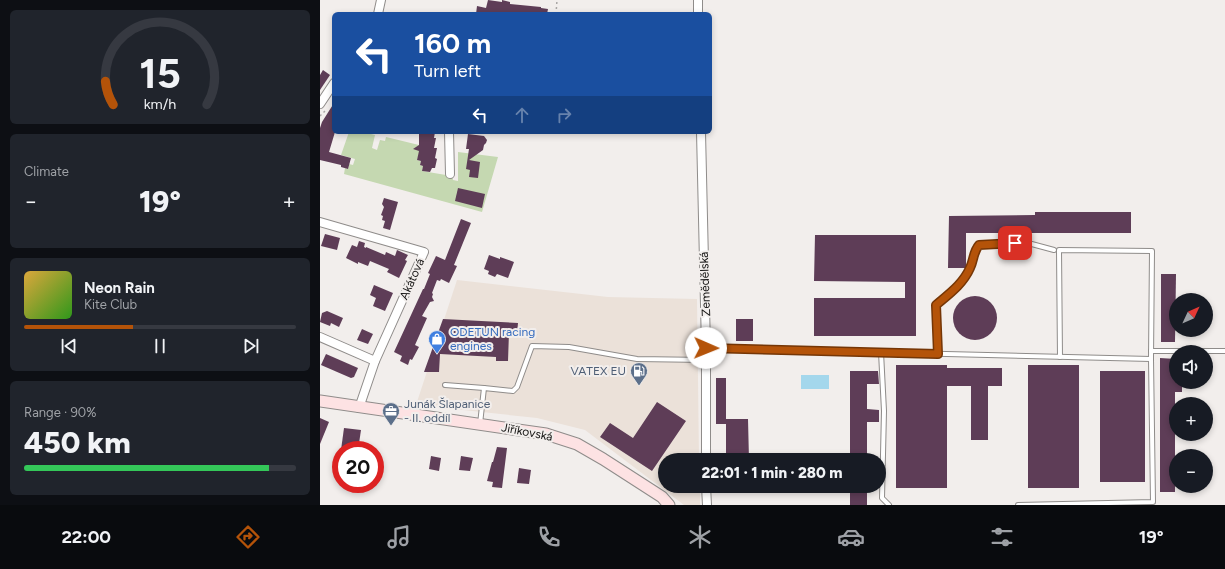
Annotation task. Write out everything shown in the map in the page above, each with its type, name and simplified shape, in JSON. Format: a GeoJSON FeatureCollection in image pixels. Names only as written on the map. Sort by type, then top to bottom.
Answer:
{"type":"FeatureCollection","features":[{"type":"Feature","properties":{"kind":"street"},"geometry":{"type":"LineString","coordinates":[[378,12],[381,0]]}},
{"type":"Feature","properties":{"kind":"street"},"geometry":{"type":"LineString","coordinates":[[698,0],[698,12]]}},
{"type":"Feature","properties":{"kind":"street"},"geometry":{"type":"LineString","coordinates":[[320,104],[332,86]]}},
{"type":"Feature","properties":{"kind":"street"},"geometry":{"type":"LineString","coordinates":[[449,134],[450,174]]}},
{"type":"Feature","properties":{"kind":"street","name":"Zemědělská"},"geometry":{"type":"LineString","coordinates":[[700,134],[706,348],[706,453]]}},
{"type":"Feature","properties":{"kind":"street","name":"Akátová"},"geometry":{"type":"LineString","coordinates":[[320,222],[424,252],[376,361],[359,408]]}},
{"type":"Feature","properties":{"kind":"street"},"geometry":{"type":"LineString","coordinates":[[320,337],[376,361]]}},
{"type":"Feature","properties":{"kind":"street","name":"Jiříkovská"},"geometry":{"type":"LineString","coordinates":[[320,401],[359,408],[546,434],[577,444],[603,459],[662,497],[669,505]]}},
{"type":"Feature","properties":{"kind":"street"},"geometry":{"type":"LineString","coordinates":[[706,493],[706,505]]}},
{"type":"Feature","properties":{"kind":"lane"},"geometry":{"type":"LineString","coordinates":[[938,354],[936,305],[959,285],[970,268],[974,251],[979,245],[1028,243],[1054,250]]}},
{"type":"Feature","properties":{"kind":"lane"},"geometry":{"type":"LineString","coordinates":[[1018,505],[1153,502],[1151,359],[1152,251],[1059,250],[1060,357]]}},
{"type":"Feature","properties":{"kind":"lane"},"geometry":{"type":"LineString","coordinates":[[445,385],[513,391],[517,388],[532,346],[569,347],[637,359],[706,360]]}},
{"type":"Feature","properties":{"kind":"lane"},"geometry":{"type":"LineString","coordinates":[[706,348],[1151,359]]}},
{"type":"Feature","properties":{"kind":"lane"},"geometry":{"type":"LineString","coordinates":[[1151,351],[1225,351]]}},
{"type":"Feature","properties":{"kind":"lane"},"geometry":{"type":"LineString","coordinates":[[882,352],[884,411],[882,498],[889,505]]}},
{"type":"Feature","properties":{"kind":"lane"},"geometry":{"type":"LineString","coordinates":[[480,424],[484,388]]}},
{"type":"Feature","properties":{"kind":"path"},"geometry":{"type":"LineString","coordinates":[[556,12],[557,0]]}},
{"type":"Feature","properties":{"kind":"shaded area"},"geometry":{"type":"Polygon","coordinates":[[[457,280],[608,297],[697,299],[699,453],[658,453],[658,485],[585,430],[537,418],[416,405],[457,280]]]}},
{"type":"Feature","properties":{"kind":"shaded area"},"geometry":{"type":"Polygon","coordinates":[[[668,493],[700,493],[700,505],[684,505],[668,493]]]}},
{"type":"Feature","properties":{"kind":"green space"},"geometry":{"type":"Polygon","coordinates":[[[348,134],[375,135],[372,148],[377,150],[380,140],[385,141],[386,137],[419,145],[420,151],[417,160],[421,161],[420,165],[423,166],[422,171],[452,176],[453,180],[458,181],[458,152],[498,157],[482,212],[344,174],[345,168],[348,169],[349,164],[353,165],[355,159],[341,155],[348,134]]]}},
{"type":"Feature","properties":{"kind":"water"},"geometry":{"type":"Polygon","coordinates":[[[801,375],[829,375],[829,389],[801,389],[801,375]]]}},
{"type":"Feature","properties":{"kind":"building"},"geometry":{"type":"Polygon","coordinates":[[[488,0],[502,2],[502,0],[510,2],[510,4],[548,9],[547,12],[476,12],[477,6],[486,8],[488,0]]]}},
{"type":"Feature","properties":{"kind":"building"},"geometry":{"type":"Polygon","coordinates":[[[323,70],[330,75],[320,90],[320,75],[323,70]]]}},
{"type":"Feature","properties":{"kind":"building"},"geometry":{"type":"Polygon","coordinates":[[[332,106],[332,134],[334,134],[329,152],[351,158],[348,169],[341,167],[341,165],[320,160],[320,128],[332,106]]]}},
{"type":"Feature","properties":{"kind":"building"},"geometry":{"type":"Polygon","coordinates":[[[419,134],[435,134],[434,138],[436,138],[434,148],[437,148],[435,158],[437,159],[435,168],[432,168],[430,172],[422,171],[423,166],[420,165],[421,161],[417,160],[419,151],[413,149],[419,145],[419,134]]]}},
{"type":"Feature","properties":{"kind":"building"},"geometry":{"type":"Polygon","coordinates":[[[468,134],[484,136],[487,140],[483,150],[469,160],[480,162],[478,178],[469,177],[470,170],[466,169],[469,149],[466,149],[468,134]]]}},
{"type":"Feature","properties":{"kind":"building"},"geometry":{"type":"Polygon","coordinates":[[[458,188],[485,194],[482,208],[455,201],[458,188]]]}},
{"type":"Feature","properties":{"kind":"building"},"geometry":{"type":"Polygon","coordinates":[[[384,198],[398,202],[390,230],[383,228],[385,221],[382,220],[383,216],[381,215],[384,207],[382,204],[384,198]]]}},
{"type":"Feature","properties":{"kind":"building"},"geometry":{"type":"Polygon","coordinates":[[[1035,212],[1131,212],[1131,233],[966,233],[966,268],[948,268],[949,216],[1035,215],[1035,212]]]}},
{"type":"Feature","properties":{"kind":"building"},"geometry":{"type":"Polygon","coordinates":[[[461,219],[471,223],[454,265],[457,266],[449,283],[441,279],[440,281],[437,280],[432,293],[434,301],[430,302],[422,316],[427,318],[415,345],[419,347],[412,360],[410,359],[408,365],[400,361],[402,356],[394,352],[424,289],[430,274],[428,273],[436,256],[445,260],[461,219]]]}},
{"type":"Feature","properties":{"kind":"building"},"geometry":{"type":"Polygon","coordinates":[[[325,234],[340,238],[337,250],[321,246],[325,234]]]}},
{"type":"Feature","properties":{"kind":"building"},"geometry":{"type":"Polygon","coordinates":[[[815,235],[916,235],[916,336],[814,336],[814,298],[905,298],[905,282],[814,281],[815,235]]]}},
{"type":"Feature","properties":{"kind":"building"},"geometry":{"type":"Polygon","coordinates":[[[359,241],[365,243],[364,247],[385,255],[386,252],[395,256],[397,250],[408,255],[405,260],[407,261],[399,278],[387,272],[389,269],[370,261],[368,266],[358,262],[358,264],[346,258],[352,245],[357,247],[359,241]]]}},
{"type":"Feature","properties":{"kind":"building"},"geometry":{"type":"Polygon","coordinates":[[[489,255],[514,262],[508,278],[497,274],[495,277],[488,274],[489,271],[484,269],[489,255]]]}},
{"type":"Feature","properties":{"kind":"building"},"geometry":{"type":"Polygon","coordinates":[[[1161,274],[1176,274],[1176,293],[1169,293],[1169,337],[1175,337],[1175,342],[1161,342],[1161,274]]]}},
{"type":"Feature","properties":{"kind":"building"},"geometry":{"type":"Polygon","coordinates":[[[374,285],[393,293],[385,311],[373,306],[376,298],[370,295],[374,285]]]}},
{"type":"Feature","properties":{"kind":"building"},"geometry":{"type":"Polygon","coordinates":[[[975,296],[987,300],[993,306],[997,318],[993,330],[987,336],[975,340],[963,336],[957,330],[953,318],[957,306],[963,300],[975,296]]]}},
{"type":"Feature","properties":{"kind":"building"},"geometry":{"type":"Polygon","coordinates":[[[327,311],[343,318],[339,327],[331,323],[330,326],[320,322],[322,313],[327,311]]]}},
{"type":"Feature","properties":{"kind":"building"},"geometry":{"type":"Polygon","coordinates":[[[443,319],[518,323],[517,333],[509,332],[508,361],[496,361],[496,357],[440,354],[439,372],[424,372],[443,319]]]}},
{"type":"Feature","properties":{"kind":"building"},"geometry":{"type":"Polygon","coordinates":[[[736,319],[753,319],[753,341],[736,341],[736,319]]]}},
{"type":"Feature","properties":{"kind":"building"},"geometry":{"type":"Polygon","coordinates":[[[362,329],[373,334],[368,344],[357,340],[362,329]]]}},
{"type":"Feature","properties":{"kind":"building"},"geometry":{"type":"Polygon","coordinates":[[[326,354],[358,368],[354,377],[351,378],[321,365],[326,354]]]}},
{"type":"Feature","properties":{"kind":"building"},"geometry":{"type":"Polygon","coordinates":[[[1160,358],[1169,359],[1169,389],[1182,389],[1182,392],[1175,392],[1175,397],[1169,397],[1169,441],[1175,441],[1175,449],[1169,449],[1169,492],[1160,492],[1160,358]]]}},
{"type":"Feature","properties":{"kind":"building"},"geometry":{"type":"Polygon","coordinates":[[[896,365],[947,365],[947,368],[1002,368],[1002,386],[988,386],[988,440],[971,440],[971,386],[947,386],[947,488],[896,488],[896,365]]]}},
{"type":"Feature","properties":{"kind":"building"},"geometry":{"type":"Polygon","coordinates":[[[1028,365],[1079,365],[1079,488],[1028,488],[1028,365]]]}},
{"type":"Feature","properties":{"kind":"building"},"geometry":{"type":"Polygon","coordinates":[[[850,371],[878,371],[879,384],[867,384],[867,409],[879,410],[879,422],[867,422],[867,453],[850,453],[850,371]]]}},
{"type":"Feature","properties":{"kind":"building"},"geometry":{"type":"Polygon","coordinates":[[[1100,371],[1145,371],[1145,482],[1100,482],[1100,371]]]}},
{"type":"Feature","properties":{"kind":"building"},"geometry":{"type":"Polygon","coordinates":[[[716,378],[726,378],[726,419],[748,419],[749,453],[726,453],[726,424],[716,424],[716,378]]]}},
{"type":"Feature","properties":{"kind":"building"},"geometry":{"type":"Polygon","coordinates":[[[657,402],[686,421],[664,453],[658,453],[658,462],[652,471],[600,437],[610,423],[633,438],[657,402]]]}},
{"type":"Feature","properties":{"kind":"building"},"geometry":{"type":"Polygon","coordinates":[[[320,418],[329,422],[320,444],[320,418]]]}},
{"type":"Feature","properties":{"kind":"building"},"geometry":{"type":"Polygon","coordinates":[[[344,428],[361,430],[359,441],[342,441],[344,428]]]}},
{"type":"Feature","properties":{"kind":"building"},"geometry":{"type":"Polygon","coordinates":[[[497,447],[507,448],[502,488],[492,487],[493,482],[487,481],[497,447]]]}},
{"type":"Feature","properties":{"kind":"building"},"geometry":{"type":"Polygon","coordinates":[[[431,456],[441,458],[439,471],[429,469],[431,456]]]}},
{"type":"Feature","properties":{"kind":"building"},"geometry":{"type":"Polygon","coordinates":[[[461,456],[473,458],[470,471],[459,470],[461,456]]]}},
{"type":"Feature","properties":{"kind":"building"},"geometry":{"type":"Polygon","coordinates":[[[519,468],[531,470],[529,484],[517,483],[519,468]]]}},
{"type":"Feature","properties":{"kind":"building"},"geometry":{"type":"Polygon","coordinates":[[[850,493],[867,493],[867,505],[850,505],[850,493]]]}},
{"type":"Feature","properties":{"kind":"place","name":"ODETUN racing engines"},"geometry":{"type":"Point","coordinates":[437,354]}},
{"type":"Feature","properties":{"kind":"place","name":"VATEX EU"},"geometry":{"type":"Point","coordinates":[639,386]}},
{"type":"Feature","properties":{"kind":"place","name":"Junák Šlapanice - II. oddíl"},"geometry":{"type":"Point","coordinates":[391,426]}},
{"type":"Feature","properties":{"kind":"route"},"geometry":{"type":"LineString","coordinates":[[706,348],[938,354],[936,305],[959,285],[970,268],[974,251],[979,245],[1015,243]]}}]}
